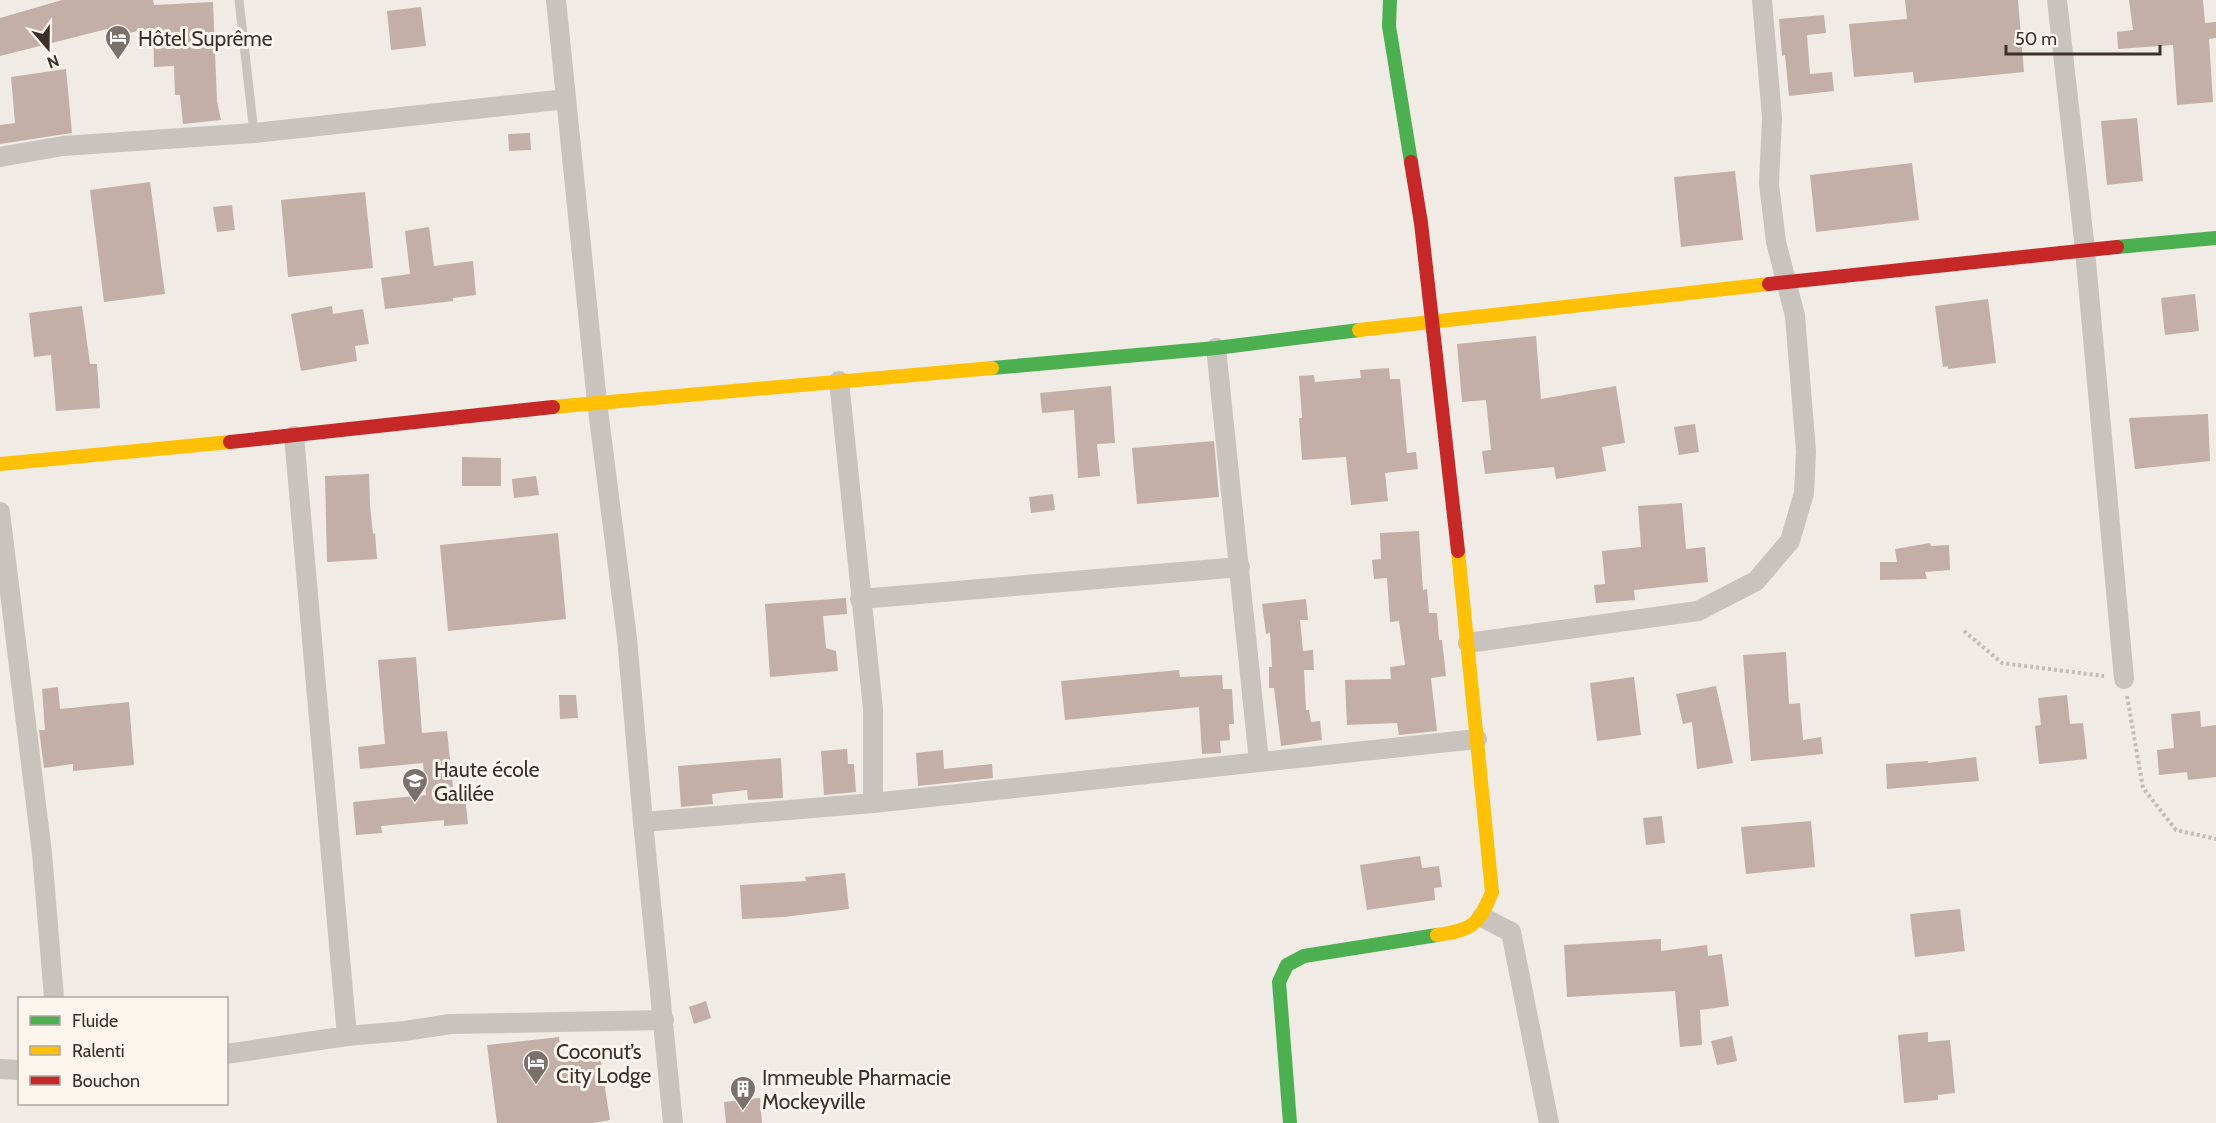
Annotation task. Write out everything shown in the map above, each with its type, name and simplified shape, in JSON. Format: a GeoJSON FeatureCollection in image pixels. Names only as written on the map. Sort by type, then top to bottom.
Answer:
{"type":"FeatureCollection","features":[{"type":"Feature","properties":{"kind":"street"},"geometry":{"type":"LineString","coordinates":[[556,0],[597,402],[627,638],[673,1123]]}},
{"type":"Feature","properties":{"kind":"street"},"geometry":{"type":"LineString","coordinates":[[1290,1123],[1279,982],[1287,965],[1304,956],[1459,932],[1482,917],[1491,892],[1468,643],[1421,223],[1389,26],[1389,0]]}},
{"type":"Feature","properties":{"kind":"street"},"geometry":{"type":"LineString","coordinates":[[1468,643],[1698,611],[1756,581],[1790,541],[1804,493],[1806,451],[1795,316],[1776,242],[1768,184],[1772,118],[1762,0]]}},
{"type":"Feature","properties":{"kind":"street"},"geometry":{"type":"LineString","coordinates":[[2057,0],[2085,250],[2124,679]]}},
{"type":"Feature","properties":{"kind":"street"},"geometry":{"type":"LineString","coordinates":[[0,157],[63,146],[254,134],[566,99]]}},
{"type":"Feature","properties":{"kind":"street"},"geometry":{"type":"LineString","coordinates":[[0,464],[294,436],[597,402],[1216,348],[1432,321],[2085,250],[2216,238]]}},
{"type":"Feature","properties":{"kind":"street"},"geometry":{"type":"LineString","coordinates":[[1216,348],[1259,761]]}},
{"type":"Feature","properties":{"kind":"street"},"geometry":{"type":"LineString","coordinates":[[839,381],[873,709],[873,803]]}},
{"type":"Feature","properties":{"kind":"street"},"geometry":{"type":"LineString","coordinates":[[294,436],[346,1036]]}},
{"type":"Feature","properties":{"kind":"street"},"geometry":{"type":"LineString","coordinates":[[0,512],[42,853],[54,997]]}},
{"type":"Feature","properties":{"kind":"street"},"geometry":{"type":"LineString","coordinates":[[860,598],[1240,567]]}},
{"type":"Feature","properties":{"kind":"street"},"geometry":{"type":"LineString","coordinates":[[643,822],[873,803],[1477,740]]}},
{"type":"Feature","properties":{"kind":"street"},"geometry":{"type":"LineString","coordinates":[[1482,917],[1511,932],[1549,1123]]}},
{"type":"Feature","properties":{"kind":"street"},"geometry":{"type":"LineString","coordinates":[[228,1054],[346,1036],[450,1024],[664,1020]]}},
{"type":"Feature","properties":{"kind":"street"},"geometry":{"type":"LineString","coordinates":[[0,1069],[18,1070]]}},
{"type":"Feature","properties":{"kind":"lane"},"geometry":{"type":"LineString","coordinates":[[239,0],[254,134]]}},
{"type":"Feature","properties":{"kind":"path"},"geometry":{"type":"LineString","coordinates":[[1964,631],[2002,663],[2124,679],[2143,788],[2176,830],[2216,838]]}},
{"type":"Feature","properties":{"kind":"building"},"geometry":{"type":"Polygon","coordinates":[[[62,0],[153,0],[154,5],[213,2],[217,101],[221,120],[183,124],[180,95],[175,95],[174,66],[154,67],[153,28],[109,37],[107,29],[0,56],[0,18],[62,0]]]}},
{"type":"Feature","properties":{"kind":"building"},"geometry":{"type":"Polygon","coordinates":[[[1905,0],[2018,0],[2024,72],[1914,83],[1913,72],[1854,77],[1849,24],[1907,19],[1905,0]]]}},
{"type":"Feature","properties":{"kind":"building"},"geometry":{"type":"Polygon","coordinates":[[[2129,0],[2203,0],[2205,23],[2216,22],[2216,38],[2209,39],[2213,102],[2177,105],[2173,45],[2118,49],[2117,32],[2133,30],[2129,0]]]}},
{"type":"Feature","properties":{"kind":"building"},"geometry":{"type":"Polygon","coordinates":[[[421,7],[426,46],[391,50],[387,11],[421,7]]]}},
{"type":"Feature","properties":{"kind":"building"},"geometry":{"type":"Polygon","coordinates":[[[1824,15],[1826,33],[1807,35],[1810,74],[1832,72],[1834,91],[1789,96],[1779,19],[1824,15]]]}},
{"type":"Feature","properties":{"kind":"building"},"geometry":{"type":"Polygon","coordinates":[[[66,69],[72,133],[0,144],[0,125],[15,123],[11,77],[66,69]]]}},
{"type":"Feature","properties":{"kind":"building"},"geometry":{"type":"Polygon","coordinates":[[[2137,118],[2143,181],[2107,185],[2101,121],[2137,118]]]}},
{"type":"Feature","properties":{"kind":"building"},"geometry":{"type":"Polygon","coordinates":[[[530,133],[531,150],[509,151],[508,134],[530,133]]]}},
{"type":"Feature","properties":{"kind":"building"},"geometry":{"type":"Polygon","coordinates":[[[1912,163],[1919,220],[1816,232],[1810,175],[1912,163]]]}},
{"type":"Feature","properties":{"kind":"building"},"geometry":{"type":"Polygon","coordinates":[[[1735,171],[1743,240],[1681,247],[1674,177],[1735,171]]]}},
{"type":"Feature","properties":{"kind":"building"},"geometry":{"type":"Polygon","coordinates":[[[150,182],[165,294],[104,302],[90,190],[150,182]]]}},
{"type":"Feature","properties":{"kind":"building"},"geometry":{"type":"Polygon","coordinates":[[[365,192],[373,268],[288,277],[281,200],[365,192]]]}},
{"type":"Feature","properties":{"kind":"building"},"geometry":{"type":"Polygon","coordinates":[[[232,205],[235,230],[217,232],[213,207],[232,205]]]}},
{"type":"Feature","properties":{"kind":"building"},"geometry":{"type":"Polygon","coordinates":[[[429,227],[434,266],[473,261],[476,295],[453,298],[453,301],[385,309],[381,278],[410,274],[405,231],[429,227]]]}},
{"type":"Feature","properties":{"kind":"building"},"geometry":{"type":"Polygon","coordinates":[[[2195,294],[2199,331],[2165,335],[2161,298],[2195,294]]]}},
{"type":"Feature","properties":{"kind":"building"},"geometry":{"type":"Polygon","coordinates":[[[1988,299],[1996,363],[1948,369],[1948,366],[1943,367],[1935,306],[1988,299]]]}},
{"type":"Feature","properties":{"kind":"building"},"geometry":{"type":"Polygon","coordinates":[[[82,306],[90,364],[97,364],[100,408],[56,411],[51,355],[34,357],[29,313],[82,306]]]}},
{"type":"Feature","properties":{"kind":"building"},"geometry":{"type":"Polygon","coordinates":[[[332,306],[333,314],[363,309],[369,344],[355,346],[357,361],[301,371],[291,314],[332,306]]]}},
{"type":"Feature","properties":{"kind":"building"},"geometry":{"type":"Polygon","coordinates":[[[1536,336],[1541,399],[1616,386],[1625,443],[1602,447],[1606,471],[1556,479],[1554,467],[1485,474],[1482,451],[1491,450],[1486,400],[1462,402],[1457,344],[1536,336]]]}},
{"type":"Feature","properties":{"kind":"building"},"geometry":{"type":"Polygon","coordinates":[[[1389,368],[1390,379],[1400,379],[1407,453],[1416,452],[1418,469],[1385,473],[1388,501],[1351,505],[1346,457],[1302,460],[1299,376],[1314,375],[1315,382],[1361,378],[1360,370],[1389,368]]]}},
{"type":"Feature","properties":{"kind":"building"},"geometry":{"type":"Polygon","coordinates":[[[1111,386],[1115,443],[1097,444],[1100,476],[1078,478],[1074,410],[1042,413],[1040,393],[1111,386]]]}},
{"type":"Feature","properties":{"kind":"building"},"geometry":{"type":"Polygon","coordinates":[[[2208,414],[2210,461],[2135,469],[2129,418],[2208,414]]]}},
{"type":"Feature","properties":{"kind":"building"},"geometry":{"type":"Polygon","coordinates":[[[1695,424],[1699,452],[1679,455],[1674,427],[1695,424]]]}},
{"type":"Feature","properties":{"kind":"building"},"geometry":{"type":"Polygon","coordinates":[[[1214,441],[1219,497],[1137,504],[1132,448],[1214,441]]]}},
{"type":"Feature","properties":{"kind":"building"},"geometry":{"type":"Polygon","coordinates":[[[462,457],[501,458],[501,486],[462,486],[462,457]]]}},
{"type":"Feature","properties":{"kind":"building"},"geometry":{"type":"Polygon","coordinates":[[[369,474],[370,505],[377,559],[327,562],[325,476],[369,474]]]}},
{"type":"Feature","properties":{"kind":"building"},"geometry":{"type":"Polygon","coordinates":[[[536,476],[539,495],[514,498],[512,479],[536,476]]]}},
{"type":"Feature","properties":{"kind":"building"},"geometry":{"type":"Polygon","coordinates":[[[1053,494],[1055,510],[1031,513],[1029,497],[1053,494]]]}},
{"type":"Feature","properties":{"kind":"building"},"geometry":{"type":"Polygon","coordinates":[[[1682,503],[1686,549],[1705,547],[1708,582],[1634,590],[1635,600],[1596,603],[1594,585],[1605,584],[1602,551],[1641,547],[1638,506],[1682,503]]]}},
{"type":"Feature","properties":{"kind":"building"},"geometry":{"type":"Polygon","coordinates":[[[1419,531],[1423,590],[1427,589],[1429,613],[1437,613],[1439,640],[1442,640],[1446,676],[1431,678],[1437,731],[1399,735],[1397,723],[1347,725],[1345,680],[1391,679],[1390,667],[1405,665],[1399,621],[1390,622],[1387,578],[1374,579],[1372,560],[1381,559],[1380,533],[1419,531]]]}},
{"type":"Feature","properties":{"kind":"building"},"geometry":{"type":"Polygon","coordinates":[[[558,533],[566,619],[448,631],[440,545],[558,533]]]}},
{"type":"Feature","properties":{"kind":"building"},"geometry":{"type":"Polygon","coordinates":[[[1930,543],[1931,546],[1949,545],[1950,570],[1925,572],[1927,579],[1880,580],[1880,562],[1897,562],[1895,549],[1930,543]]]}},
{"type":"Feature","properties":{"kind":"building"},"geometry":{"type":"Polygon","coordinates":[[[846,598],[847,614],[823,616],[826,648],[836,651],[838,671],[770,677],[765,604],[846,598]]]}},
{"type":"Feature","properties":{"kind":"building"},"geometry":{"type":"Polygon","coordinates":[[[1306,599],[1308,620],[1300,620],[1303,651],[1313,650],[1314,670],[1304,670],[1306,710],[1309,710],[1311,722],[1320,721],[1322,740],[1281,746],[1274,688],[1269,688],[1269,667],[1272,667],[1270,633],[1266,634],[1262,604],[1306,599]]]}},
{"type":"Feature","properties":{"kind":"building"},"geometry":{"type":"Polygon","coordinates":[[[1786,652],[1789,704],[1800,703],[1803,740],[1821,737],[1823,754],[1751,761],[1743,655],[1786,652]]]}},
{"type":"Feature","properties":{"kind":"building"},"geometry":{"type":"Polygon","coordinates":[[[416,657],[422,733],[447,731],[453,788],[464,787],[468,824],[444,826],[444,820],[381,826],[382,833],[356,835],[353,802],[426,795],[423,763],[360,769],[358,747],[385,744],[378,660],[416,657]]]}},
{"type":"Feature","properties":{"kind":"building"},"geometry":{"type":"Polygon","coordinates":[[[1179,670],[1180,677],[1222,675],[1223,689],[1232,689],[1234,724],[1229,724],[1230,740],[1220,741],[1221,753],[1202,754],[1199,707],[1065,720],[1061,681],[1179,670]]]}},
{"type":"Feature","properties":{"kind":"building"},"geometry":{"type":"Polygon","coordinates":[[[1634,677],[1641,735],[1597,741],[1590,683],[1634,677]]]}},
{"type":"Feature","properties":{"kind":"building"},"geometry":{"type":"Polygon","coordinates":[[[1716,686],[1733,763],[1697,769],[1692,722],[1683,724],[1676,694],[1716,686]]]}},
{"type":"Feature","properties":{"kind":"building"},"geometry":{"type":"Polygon","coordinates":[[[58,687],[60,709],[129,702],[134,765],[73,771],[73,764],[44,768],[39,730],[45,730],[42,689],[58,687]]]}},
{"type":"Feature","properties":{"kind":"building"},"geometry":{"type":"Polygon","coordinates":[[[559,695],[576,695],[578,718],[560,719],[559,695]]]}},
{"type":"Feature","properties":{"kind":"building"},"geometry":{"type":"Polygon","coordinates":[[[2067,695],[2070,724],[2083,723],[2087,759],[2039,764],[2035,726],[2041,725],[2038,698],[2067,695]]]}},
{"type":"Feature","properties":{"kind":"building"},"geometry":{"type":"Polygon","coordinates":[[[2200,711],[2201,727],[2216,725],[2216,777],[2188,780],[2187,772],[2159,775],[2157,750],[2174,748],[2171,714],[2200,711]]]}},
{"type":"Feature","properties":{"kind":"building"},"geometry":{"type":"Polygon","coordinates":[[[847,749],[848,764],[854,764],[856,792],[824,795],[821,751],[847,749]]]}},
{"type":"Feature","properties":{"kind":"building"},"geometry":{"type":"Polygon","coordinates":[[[943,750],[944,769],[992,764],[993,778],[918,786],[916,753],[943,750]]]}},
{"type":"Feature","properties":{"kind":"building"},"geometry":{"type":"Polygon","coordinates":[[[1976,757],[1979,781],[1887,789],[1886,764],[1928,761],[1928,763],[1976,757]]]}},
{"type":"Feature","properties":{"kind":"building"},"geometry":{"type":"Polygon","coordinates":[[[781,758],[783,798],[748,800],[747,790],[712,794],[713,804],[681,807],[678,766],[781,758]]]}},
{"type":"Feature","properties":{"kind":"building"},"geometry":{"type":"Polygon","coordinates":[[[1662,816],[1665,843],[1646,845],[1643,818],[1662,816]]]}},
{"type":"Feature","properties":{"kind":"building"},"geometry":{"type":"Polygon","coordinates":[[[1811,821],[1815,867],[1746,874],[1741,827],[1811,821]]]}},
{"type":"Feature","properties":{"kind":"building"},"geometry":{"type":"Polygon","coordinates":[[[1420,856],[1422,868],[1439,866],[1442,887],[1434,888],[1435,900],[1367,910],[1360,865],[1420,856]]]}},
{"type":"Feature","properties":{"kind":"building"},"geometry":{"type":"Polygon","coordinates":[[[845,873],[849,909],[784,917],[742,919],[740,885],[806,881],[805,877],[845,873]]]}},
{"type":"Feature","properties":{"kind":"building"},"geometry":{"type":"Polygon","coordinates":[[[1960,909],[1965,951],[1915,957],[1910,914],[1960,909]]]}},
{"type":"Feature","properties":{"kind":"building"},"geometry":{"type":"Polygon","coordinates":[[[1661,939],[1661,951],[1707,945],[1708,956],[1722,954],[1729,1006],[1700,1010],[1702,1045],[1680,1047],[1675,991],[1567,997],[1564,945],[1661,939]]]}},
{"type":"Feature","properties":{"kind":"building"},"geometry":{"type":"Polygon","coordinates":[[[706,1001],[711,1018],[694,1024],[689,1007],[706,1001]]]}},
{"type":"Feature","properties":{"kind":"building"},"geometry":{"type":"Polygon","coordinates":[[[1928,1032],[1928,1042],[1950,1040],[1955,1093],[1938,1095],[1938,1100],[1904,1103],[1898,1035],[1928,1032]]]}},
{"type":"Feature","properties":{"kind":"building"},"geometry":{"type":"Polygon","coordinates":[[[1732,1036],[1737,1061],[1717,1065],[1711,1041],[1732,1036]]]}},
{"type":"Feature","properties":{"kind":"building"},"geometry":{"type":"Polygon","coordinates":[[[559,1037],[562,1062],[600,1056],[610,1120],[593,1123],[497,1123],[487,1045],[559,1037]]]}},
{"type":"Feature","properties":{"kind":"building","name":"Immeuble Pharmacie Mockeyville"},"geometry":{"type":"Polygon","coordinates":[[[760,1098],[762,1123],[726,1123],[724,1102],[760,1098]]]}},
{"type":"Feature","properties":{"kind":"traffic: fast"},"geometry":{"type":"LineString","coordinates":[[1390,0],[1389,26],[1411,162]]}},
{"type":"Feature","properties":{"kind":"traffic: fast"},"geometry":{"type":"LineString","coordinates":[[2117,247],[2216,238]]}},
{"type":"Feature","properties":{"kind":"traffic: fast"},"geometry":{"type":"LineString","coordinates":[[992,368],[1216,348],[1359,330]]}},
{"type":"Feature","properties":{"kind":"traffic: fast"},"geometry":{"type":"LineString","coordinates":[[1290,1123],[1279,982],[1287,965],[1304,956],[1437,935]]}},
{"type":"Feature","properties":{"kind":"traffic: slow"},"geometry":{"type":"LineString","coordinates":[[1359,330],[1769,284]]}},
{"type":"Feature","properties":{"kind":"traffic: slow"},"geometry":{"type":"LineString","coordinates":[[553,407],[992,368]]}},
{"type":"Feature","properties":{"kind":"traffic: slow"},"geometry":{"type":"LineString","coordinates":[[0,464],[230,442]]}},
{"type":"Feature","properties":{"kind":"traffic: slow"},"geometry":{"type":"LineString","coordinates":[[1437,935],[1459,931],[1473,924],[1483,912],[1492,892],[1458,551]]}},
{"type":"Feature","properties":{"kind":"traffic: jam"},"geometry":{"type":"LineString","coordinates":[[1411,162],[1421,223],[1458,551]]}},
{"type":"Feature","properties":{"kind":"traffic: jam"},"geometry":{"type":"LineString","coordinates":[[1769,284],[2117,247]]}},
{"type":"Feature","properties":{"kind":"traffic: jam"},"geometry":{"type":"LineString","coordinates":[[230,442],[553,407]]}},
{"type":"Feature","properties":{"kind":"place","name":"Hôtel Suprême"},"geometry":{"type":"Point","coordinates":[118,61]}},
{"type":"Feature","properties":{"kind":"place","name":"Haute école Galilée"},"geometry":{"type":"Point","coordinates":[415,804]}},
{"type":"Feature","properties":{"kind":"place","name":"Coconut’s City Lodge"},"geometry":{"type":"Point","coordinates":[536,1086]}},
{"type":"Feature","properties":{"kind":"place","name":"Immeuble Pharmacie Mockeyville"},"geometry":{"type":"Point","coordinates":[743,1112]}}]}
